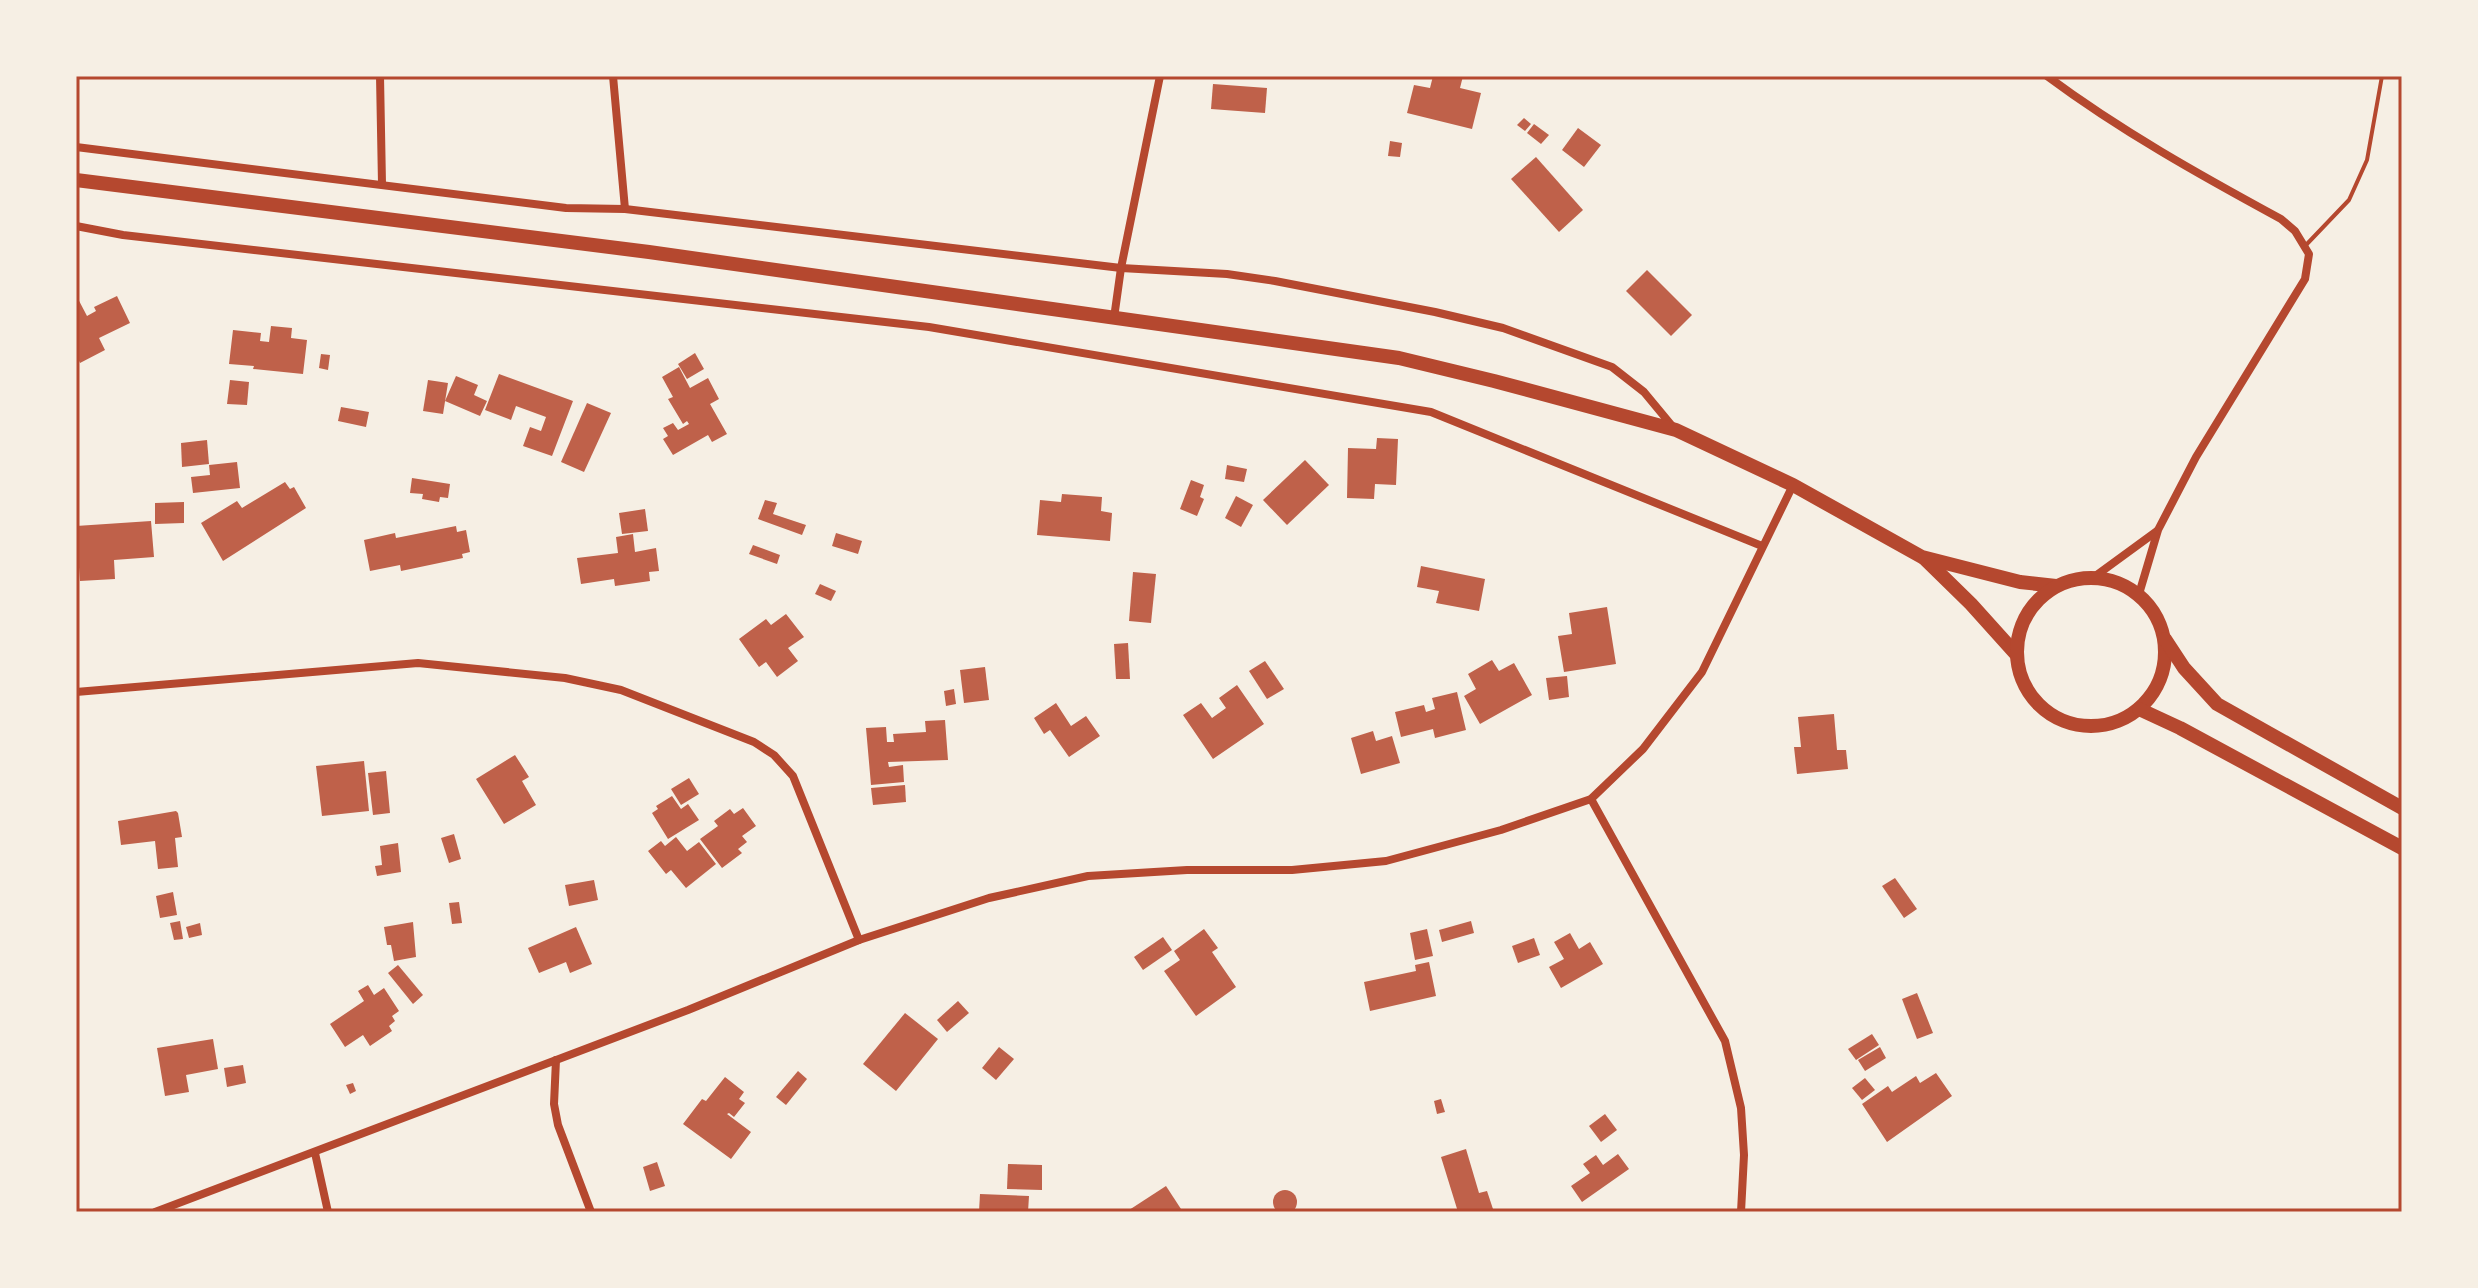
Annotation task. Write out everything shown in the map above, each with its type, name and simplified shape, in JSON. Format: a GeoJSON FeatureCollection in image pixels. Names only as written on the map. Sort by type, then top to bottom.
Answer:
{"type":"FeatureCollection","features":[{"type":"Feature","properties":{"kind":"highway"},"geometry":{"type":"LineString","coordinates":[[76,180],[649,252],[1399,358],[1494,381],[1676,430],[1793,485],[1922,557],[1971,604],[2016,654]]}},
{"type":"Feature","properties":{"kind":"highway"},"geometry":{"type":"LineString","coordinates":[[1922,557],[2020,582],[2056,586]]}},
{"type":"Feature","properties":{"kind":"highway"},"geometry":{"type":"LineString","coordinates":[[2165,638],[2165,665],[2156,689],[2139,709],[2114,723],[2087,727],[2060,720],[2037,704],[2022,681],[2016,654],[2018,634],[2026,614],[2039,598],[2056,586],[2074,579],[2094,577],[2118,582],[2139,594],[2156,614],[2165,638],[2184,668],[2217,704],[2402,808]]}},
{"type":"Feature","properties":{"kind":"highway"},"geometry":{"type":"LineString","coordinates":[[2139,709],[2402,848]]}},
{"type":"Feature","properties":{"kind":"street"},"geometry":{"type":"LineString","coordinates":[[380,76],[382,184]]}},
{"type":"Feature","properties":{"kind":"street"},"geometry":{"type":"LineString","coordinates":[[613,76],[625,209]]}},
{"type":"Feature","properties":{"kind":"street"},"geometry":{"type":"LineString","coordinates":[[1114,318],[1121,268],[1160,76]]}},
{"type":"Feature","properties":{"kind":"street"},"geometry":{"type":"LineString","coordinates":[[2047,76],[2088,107],[2168,158],[2281,219],[2306,245],[2309,265],[2305,279],[2196,457],[2158,530],[2139,594]]}},
{"type":"Feature","properties":{"kind":"street"},"geometry":{"type":"LineString","coordinates":[[76,147],[566,208],[625,209],[1121,268],[1227,274],[1275,281],[1503,328],[1612,367],[1644,392],[1676,430]]}},
{"type":"Feature","properties":{"kind":"street"},"geometry":{"type":"LineString","coordinates":[[76,226],[123,235],[929,327],[1407,408],[1446,418],[1762,546]]}},
{"type":"Feature","properties":{"kind":"street"},"geometry":{"type":"LineString","coordinates":[[155,1212],[688,1010],[859,940],[989,898],[1088,876],[1187,870],[1292,870],[1386,861],[1501,830],[1591,799],[1643,749],[1702,672],[1793,485]]}},
{"type":"Feature","properties":{"kind":"street"},"geometry":{"type":"LineString","coordinates":[[2094,577],[2158,530]]}},
{"type":"Feature","properties":{"kind":"street"},"geometry":{"type":"LineString","coordinates":[[76,692],[418,663],[565,678],[621,690],[754,742],[774,755],[793,776],[859,940]]}},
{"type":"Feature","properties":{"kind":"street"},"geometry":{"type":"LineString","coordinates":[[1591,799],[1725,1041],[1741,1108],[1744,1155],[1741,1212]]}},
{"type":"Feature","properties":{"kind":"street"},"geometry":{"type":"LineString","coordinates":[[556,1060],[554,1104],[558,1125],[591,1212]]}},
{"type":"Feature","properties":{"kind":"street"},"geometry":{"type":"LineString","coordinates":[[315,1153],[328,1212]]}},
{"type":"Feature","properties":{"kind":"lane"},"geometry":{"type":"LineString","coordinates":[[2306,245],[2349,200],[2367,160],[2382,76]]}},
{"type":"Feature","properties":{"kind":"building"},"geometry":{"type":"Polygon","coordinates":[[[1433,76],[1463,76],[1460,88],[1481,93],[1472,129],[1407,113],[1414,85],[1430,88],[1433,76]]]}},
{"type":"Feature","properties":{"kind":"building"},"geometry":{"type":"Polygon","coordinates":[[[1213,84],[1267,88],[1265,113],[1211,109],[1213,84]]]}},
{"type":"Feature","properties":{"kind":"building"},"geometry":{"type":"Polygon","coordinates":[[[1524,118],[1531,124],[1525,131],[1517,125],[1524,118]]]}},
{"type":"Feature","properties":{"kind":"building"},"geometry":{"type":"Polygon","coordinates":[[[1534,124],[1549,135],[1541,144],[1527,133],[1534,124]]]}},
{"type":"Feature","properties":{"kind":"building"},"geometry":{"type":"Polygon","coordinates":[[[1578,128],[1601,145],[1584,167],[1562,150],[1578,128]]]}},
{"type":"Feature","properties":{"kind":"building"},"geometry":{"type":"Polygon","coordinates":[[[1390,141],[1402,143],[1400,157],[1388,156],[1390,141]]]}},
{"type":"Feature","properties":{"kind":"building"},"geometry":{"type":"Polygon","coordinates":[[[1536,157],[1583,210],[1559,232],[1511,179],[1536,157]]]}},
{"type":"Feature","properties":{"kind":"building"},"geometry":{"type":"Polygon","coordinates":[[[1647,270],[1692,315],[1671,336],[1626,291],[1647,270]]]}},
{"type":"Feature","properties":{"kind":"building"},"geometry":{"type":"Polygon","coordinates":[[[76,295],[87,316],[96,311],[94,307],[117,296],[130,323],[99,338],[105,350],[80,363],[76,354],[76,295]]]}},
{"type":"Feature","properties":{"kind":"building"},"geometry":{"type":"Polygon","coordinates":[[[271,326],[292,328],[291,338],[307,340],[303,374],[229,364],[233,330],[261,333],[260,341],[269,342],[271,326]]]}},
{"type":"Feature","properties":{"kind":"building"},"geometry":{"type":"Polygon","coordinates":[[[695,353],[704,369],[687,379],[678,364],[695,353]]]}},
{"type":"Feature","properties":{"kind":"building"},"geometry":{"type":"Polygon","coordinates":[[[321,354],[330,355],[328,370],[319,368],[321,354]]]}},
{"type":"Feature","properties":{"kind":"building"},"geometry":{"type":"Polygon","coordinates":[[[679,367],[690,388],[708,378],[719,399],[710,404],[727,434],[712,442],[708,435],[673,455],[663,439],[668,436],[663,428],[673,423],[678,430],[689,424],[687,421],[683,424],[668,399],[673,397],[662,377],[679,367]]]}},
{"type":"Feature","properties":{"kind":"building"},"geometry":{"type":"Polygon","coordinates":[[[499,374],[573,401],[552,456],[523,446],[530,427],[541,431],[546,417],[516,406],[511,420],[485,410],[499,374]]]}},
{"type":"Feature","properties":{"kind":"building"},"geometry":{"type":"Polygon","coordinates":[[[456,376],[478,385],[474,395],[487,401],[480,416],[445,401],[456,376]]]}},
{"type":"Feature","properties":{"kind":"building"},"geometry":{"type":"Polygon","coordinates":[[[230,380],[249,382],[247,405],[227,404],[230,380]]]}},
{"type":"Feature","properties":{"kind":"building"},"geometry":{"type":"Polygon","coordinates":[[[428,380],[448,383],[443,414],[423,411],[428,380]]]}},
{"type":"Feature","properties":{"kind":"building"},"geometry":{"type":"Polygon","coordinates":[[[587,403],[611,413],[584,472],[561,462],[587,403]]]}},
{"type":"Feature","properties":{"kind":"building"},"geometry":{"type":"Polygon","coordinates":[[[341,407],[369,412],[366,427],[338,421],[341,407]]]}},
{"type":"Feature","properties":{"kind":"building"},"geometry":{"type":"Polygon","coordinates":[[[1377,438],[1398,439],[1396,485],[1375,484],[1374,499],[1347,498],[1348,448],[1376,449],[1377,438]]]}},
{"type":"Feature","properties":{"kind":"building"},"geometry":{"type":"Polygon","coordinates":[[[207,440],[209,464],[182,467],[181,443],[207,440]]]}},
{"type":"Feature","properties":{"kind":"building"},"geometry":{"type":"Polygon","coordinates":[[[1305,460],[1329,485],[1287,525],[1263,500],[1305,460]]]}},
{"type":"Feature","properties":{"kind":"building"},"geometry":{"type":"Polygon","coordinates":[[[237,462],[240,488],[193,493],[191,477],[210,475],[209,465],[237,462]]]}},
{"type":"Feature","properties":{"kind":"building"},"geometry":{"type":"Polygon","coordinates":[[[1227,465],[1247,469],[1244,482],[1225,479],[1227,465]]]}},
{"type":"Feature","properties":{"kind":"building"},"geometry":{"type":"Polygon","coordinates":[[[412,478],[450,484],[448,498],[440,497],[439,502],[422,499],[423,494],[410,493],[412,478]]]}},
{"type":"Feature","properties":{"kind":"building"},"geometry":{"type":"Polygon","coordinates":[[[1191,480],[1204,485],[1200,497],[1204,499],[1197,516],[1180,509],[1191,480]]]}},
{"type":"Feature","properties":{"kind":"building"},"geometry":{"type":"Polygon","coordinates":[[[285,482],[290,489],[294,487],[306,508],[223,561],[201,523],[237,501],[242,508],[285,482]]]}},
{"type":"Feature","properties":{"kind":"building"},"geometry":{"type":"Polygon","coordinates":[[[1062,494],[1102,497],[1101,511],[1112,513],[1110,541],[1037,535],[1040,500],[1061,502],[1062,494]]]}},
{"type":"Feature","properties":{"kind":"building"},"geometry":{"type":"Polygon","coordinates":[[[1236,496],[1253,505],[1241,527],[1225,518],[1236,496]]]}},
{"type":"Feature","properties":{"kind":"building"},"geometry":{"type":"Polygon","coordinates":[[[765,500],[777,503],[773,514],[806,525],[802,535],[758,519],[765,500]]]}},
{"type":"Feature","properties":{"kind":"building"},"geometry":{"type":"Polygon","coordinates":[[[184,502],[184,523],[155,524],[155,503],[184,502]]]}},
{"type":"Feature","properties":{"kind":"building"},"geometry":{"type":"Polygon","coordinates":[[[645,509],[648,531],[622,534],[619,513],[645,509]]]}},
{"type":"Feature","properties":{"kind":"building"},"geometry":{"type":"Polygon","coordinates":[[[151,521],[154,557],[114,560],[115,579],[80,581],[76,526],[151,521]]]}},
{"type":"Feature","properties":{"kind":"building"},"geometry":{"type":"Polygon","coordinates":[[[456,526],[457,532],[466,530],[470,552],[462,554],[463,558],[401,571],[400,565],[370,571],[364,540],[395,533],[396,538],[456,526]]]}},
{"type":"Feature","properties":{"kind":"building"},"geometry":{"type":"Polygon","coordinates":[[[836,533],[862,541],[858,554],[832,546],[836,533]]]}},
{"type":"Feature","properties":{"kind":"building"},"geometry":{"type":"Polygon","coordinates":[[[633,534],[635,552],[656,548],[659,571],[649,572],[650,581],[615,586],[614,579],[581,584],[577,558],[618,553],[616,537],[633,534]]]}},
{"type":"Feature","properties":{"kind":"building"},"geometry":{"type":"Polygon","coordinates":[[[753,545],[780,555],[777,564],[749,554],[753,545]]]}},
{"type":"Feature","properties":{"kind":"building"},"geometry":{"type":"Polygon","coordinates":[[[1421,566],[1485,579],[1479,611],[1436,603],[1439,591],[1417,587],[1421,566]]]}},
{"type":"Feature","properties":{"kind":"building"},"geometry":{"type":"Polygon","coordinates":[[[1133,572],[1156,574],[1151,623],[1129,621],[1133,572]]]}},
{"type":"Feature","properties":{"kind":"building"},"geometry":{"type":"Polygon","coordinates":[[[820,584],[836,591],[831,601],[815,594],[820,584]]]}},
{"type":"Feature","properties":{"kind":"building"},"geometry":{"type":"Polygon","coordinates":[[[1607,607],[1616,664],[1564,672],[1558,636],[1572,634],[1569,613],[1607,607]]]}},
{"type":"Feature","properties":{"kind":"building"},"geometry":{"type":"Polygon","coordinates":[[[786,614],[804,637],[788,648],[798,661],[777,677],[766,662],[759,667],[739,639],[766,619],[771,625],[786,614]]]}},
{"type":"Feature","properties":{"kind":"building"},"geometry":{"type":"Polygon","coordinates":[[[1128,643],[1130,679],[1116,679],[1114,644],[1128,643]]]}},
{"type":"Feature","properties":{"kind":"building"},"geometry":{"type":"Polygon","coordinates":[[[1492,660],[1499,671],[1514,663],[1532,695],[1480,724],[1464,696],[1476,689],[1468,674],[1492,660]]]}},
{"type":"Feature","properties":{"kind":"building"},"geometry":{"type":"Polygon","coordinates":[[[1265,661],[1284,689],[1267,699],[1249,671],[1265,661]]]}},
{"type":"Feature","properties":{"kind":"building"},"geometry":{"type":"Polygon","coordinates":[[[985,667],[989,700],[964,703],[960,670],[985,667]]]}},
{"type":"Feature","properties":{"kind":"building"},"geometry":{"type":"Polygon","coordinates":[[[1567,676],[1569,697],[1549,700],[1546,678],[1567,676]]]}},
{"type":"Feature","properties":{"kind":"building"},"geometry":{"type":"Polygon","coordinates":[[[1237,685],[1264,724],[1213,759],[1183,715],[1201,703],[1212,718],[1226,708],[1219,698],[1237,685]]]}},
{"type":"Feature","properties":{"kind":"building"},"geometry":{"type":"Polygon","coordinates":[[[954,689],[956,704],[946,706],[944,691],[954,689]]]}},
{"type":"Feature","properties":{"kind":"building"},"geometry":{"type":"Polygon","coordinates":[[[1457,692],[1466,730],[1435,738],[1433,729],[1401,737],[1395,712],[1424,705],[1426,712],[1435,709],[1432,698],[1457,692]]]}},
{"type":"Feature","properties":{"kind":"building"},"geometry":{"type":"Polygon","coordinates":[[[1056,703],[1071,726],[1086,716],[1100,736],[1069,757],[1050,730],[1044,734],[1034,718],[1056,703]]]}},
{"type":"Feature","properties":{"kind":"building"},"geometry":{"type":"Polygon","coordinates":[[[1834,714],[1837,750],[1846,750],[1848,769],[1797,774],[1794,747],[1801,747],[1798,717],[1834,714]]]}},
{"type":"Feature","properties":{"kind":"building"},"geometry":{"type":"Polygon","coordinates":[[[945,720],[948,760],[888,762],[889,767],[903,765],[904,782],[871,785],[866,728],[886,727],[887,742],[894,742],[893,734],[926,732],[925,721],[945,720]]]}},
{"type":"Feature","properties":{"kind":"building"},"geometry":{"type":"Polygon","coordinates":[[[1373,731],[1376,741],[1392,736],[1400,763],[1361,774],[1351,738],[1373,731]]]}},
{"type":"Feature","properties":{"kind":"building"},"geometry":{"type":"Polygon","coordinates":[[[515,755],[529,777],[522,781],[536,805],[504,824],[476,779],[515,755]]]}},
{"type":"Feature","properties":{"kind":"building"},"geometry":{"type":"Polygon","coordinates":[[[364,761],[369,811],[322,816],[316,766],[364,761]]]}},
{"type":"Feature","properties":{"kind":"building"},"geometry":{"type":"Polygon","coordinates":[[[386,771],[390,813],[373,815],[368,773],[386,771]]]}},
{"type":"Feature","properties":{"kind":"building"},"geometry":{"type":"Polygon","coordinates":[[[689,778],[699,794],[681,805],[671,789],[689,778]]]}},
{"type":"Feature","properties":{"kind":"building"},"geometry":{"type":"Polygon","coordinates":[[[905,785],[906,802],[873,805],[871,788],[905,785]]]}},
{"type":"Feature","properties":{"kind":"building"},"geometry":{"type":"Polygon","coordinates":[[[672,796],[681,809],[688,804],[699,820],[668,839],[652,813],[658,809],[656,806],[672,796]]]}},
{"type":"Feature","properties":{"kind":"building"},"geometry":{"type":"Polygon","coordinates":[[[743,808],[756,826],[742,836],[747,842],[738,849],[742,853],[722,868],[700,839],[718,826],[714,821],[730,809],[734,814],[743,808]]]}},
{"type":"Feature","properties":{"kind":"building"},"geometry":{"type":"Polygon","coordinates":[[[176,811],[182,837],[175,838],[178,867],[158,869],[155,841],[121,845],[118,821],[176,811]]]}},
{"type":"Feature","properties":{"kind":"building"},"geometry":{"type":"Polygon","coordinates":[[[454,834],[461,859],[449,863],[441,838],[454,834]]]}},
{"type":"Feature","properties":{"kind":"building"},"geometry":{"type":"Polygon","coordinates":[[[676,837],[687,851],[699,842],[716,864],[686,888],[671,870],[666,874],[648,851],[661,841],[665,846],[676,837]]]}},
{"type":"Feature","properties":{"kind":"building"},"geometry":{"type":"Polygon","coordinates":[[[398,843],[401,872],[377,876],[375,866],[382,865],[380,846],[398,843]]]}},
{"type":"Feature","properties":{"kind":"building"},"geometry":{"type":"Polygon","coordinates":[[[1895,878],[1917,909],[1904,918],[1882,886],[1895,878]]]}},
{"type":"Feature","properties":{"kind":"building"},"geometry":{"type":"Polygon","coordinates":[[[594,880],[598,900],[569,906],[565,885],[594,880]]]}},
{"type":"Feature","properties":{"kind":"building"},"geometry":{"type":"Polygon","coordinates":[[[173,892],[177,915],[160,918],[156,896],[173,892]]]}},
{"type":"Feature","properties":{"kind":"building"},"geometry":{"type":"Polygon","coordinates":[[[459,902],[462,923],[452,924],[449,903],[459,902]]]}},
{"type":"Feature","properties":{"kind":"building"},"geometry":{"type":"Polygon","coordinates":[[[180,921],[183,939],[174,940],[170,923],[180,921]]]}},
{"type":"Feature","properties":{"kind":"building"},"geometry":{"type":"Polygon","coordinates":[[[1471,921],[1474,933],[1442,942],[1439,930],[1471,921]]]}},
{"type":"Feature","properties":{"kind":"building"},"geometry":{"type":"Polygon","coordinates":[[[413,922],[416,957],[394,961],[384,927],[413,922]]]}},
{"type":"Feature","properties":{"kind":"building"},"geometry":{"type":"Polygon","coordinates":[[[200,923],[202,935],[189,938],[186,927],[200,923]]]}},
{"type":"Feature","properties":{"kind":"building"},"geometry":{"type":"Polygon","coordinates":[[[576,927],[592,964],[570,973],[566,962],[539,973],[528,948],[576,927]]]}},
{"type":"Feature","properties":{"kind":"building"},"geometry":{"type":"Polygon","coordinates":[[[1204,929],[1218,948],[1212,952],[1236,987],[1196,1016],[1164,971],[1180,960],[1174,951],[1204,929]]]}},
{"type":"Feature","properties":{"kind":"building"},"geometry":{"type":"Polygon","coordinates":[[[1427,929],[1433,956],[1415,960],[1410,933],[1427,929]]]}},
{"type":"Feature","properties":{"kind":"building"},"geometry":{"type":"Polygon","coordinates":[[[1570,933],[1579,949],[1590,942],[1603,964],[1561,988],[1549,967],[1564,959],[1554,942],[1570,933]]]}},
{"type":"Feature","properties":{"kind":"building"},"geometry":{"type":"Polygon","coordinates":[[[1163,937],[1172,950],[1143,970],[1134,957],[1163,937]]]}},
{"type":"Feature","properties":{"kind":"building"},"geometry":{"type":"Polygon","coordinates":[[[1534,938],[1540,955],[1518,963],[1512,946],[1534,938]]]}},
{"type":"Feature","properties":{"kind":"building"},"geometry":{"type":"Polygon","coordinates":[[[1429,962],[1436,996],[1370,1011],[1364,982],[1416,971],[1415,965],[1429,962]]]}},
{"type":"Feature","properties":{"kind":"building"},"geometry":{"type":"Polygon","coordinates":[[[398,965],[423,995],[413,1004],[388,973],[398,965]]]}},
{"type":"Feature","properties":{"kind":"building"},"geometry":{"type":"Polygon","coordinates":[[[368,985],[374,995],[384,988],[399,1011],[392,1016],[395,1021],[389,1026],[392,1031],[370,1046],[363,1035],[345,1047],[330,1024],[364,1001],[358,991],[368,985]]]}},
{"type":"Feature","properties":{"kind":"building"},"geometry":{"type":"Polygon","coordinates":[[[1917,993],[1933,1033],[1917,1039],[1902,999],[1917,993]]]}},
{"type":"Feature","properties":{"kind":"building"},"geometry":{"type":"Polygon","coordinates":[[[958,1001],[969,1013],[947,1032],[937,1020],[958,1001]]]}},
{"type":"Feature","properties":{"kind":"building"},"geometry":{"type":"Polygon","coordinates":[[[905,1013],[938,1039],[896,1091],[863,1064],[905,1013]]]}},
{"type":"Feature","properties":{"kind":"building"},"geometry":{"type":"Polygon","coordinates":[[[1872,1034],[1879,1045],[1856,1060],[1848,1049],[1872,1034]]]}},
{"type":"Feature","properties":{"kind":"building"},"geometry":{"type":"Polygon","coordinates":[[[213,1039],[218,1069],[186,1075],[189,1092],[165,1096],[157,1048],[213,1039]]]}},
{"type":"Feature","properties":{"kind":"building"},"geometry":{"type":"Polygon","coordinates":[[[999,1047],[1014,1059],[996,1080],[982,1068],[999,1047]]]}},
{"type":"Feature","properties":{"kind":"building"},"geometry":{"type":"Polygon","coordinates":[[[1880,1047],[1886,1058],[1865,1071],[1858,1060],[1880,1047]]]}},
{"type":"Feature","properties":{"kind":"building"},"geometry":{"type":"Polygon","coordinates":[[[243,1065],[246,1083],[227,1087],[224,1068],[243,1065]]]}},
{"type":"Feature","properties":{"kind":"building"},"geometry":{"type":"Polygon","coordinates":[[[798,1071],[807,1079],[786,1105],[776,1097],[798,1071]]]}},
{"type":"Feature","properties":{"kind":"building"},"geometry":{"type":"Polygon","coordinates":[[[1936,1073],[1952,1096],[1887,1142],[1862,1104],[1888,1086],[1892,1092],[1916,1076],[1920,1083],[1936,1073]]]}},
{"type":"Feature","properties":{"kind":"building"},"geometry":{"type":"Polygon","coordinates":[[[725,1077],[744,1092],[739,1099],[745,1103],[734,1117],[727,1114],[751,1132],[731,1159],[683,1124],[702,1099],[706,1101],[725,1077]]]}},
{"type":"Feature","properties":{"kind":"building"},"geometry":{"type":"Polygon","coordinates":[[[1865,1078],[1875,1090],[1862,1100],[1852,1088],[1865,1078]]]}},
{"type":"Feature","properties":{"kind":"building"},"geometry":{"type":"Polygon","coordinates":[[[353,1083],[356,1091],[350,1094],[346,1085],[353,1083]]]}},
{"type":"Feature","properties":{"kind":"building"},"geometry":{"type":"Polygon","coordinates":[[[1441,1099],[1445,1112],[1437,1114],[1434,1101],[1441,1099]]]}},
{"type":"Feature","properties":{"kind":"building"},"geometry":{"type":"Polygon","coordinates":[[[1605,1114],[1617,1130],[1601,1142],[1589,1126],[1605,1114]]]}},
{"type":"Feature","properties":{"kind":"building"},"geometry":{"type":"Polygon","coordinates":[[[1466,1149],[1479,1193],[1487,1191],[1494,1212],[1458,1212],[1441,1157],[1466,1149]]]}},
{"type":"Feature","properties":{"kind":"building"},"geometry":{"type":"Polygon","coordinates":[[[1618,1154],[1629,1169],[1582,1202],[1571,1186],[1590,1173],[1583,1164],[1596,1155],[1603,1165],[1618,1154]]]}},
{"type":"Feature","properties":{"kind":"building"},"geometry":{"type":"Polygon","coordinates":[[[657,1162],[665,1186],[650,1191],[643,1167],[657,1162]]]}},
{"type":"Feature","properties":{"kind":"building"},"geometry":{"type":"Polygon","coordinates":[[[1008,1164],[1042,1165],[1042,1190],[1007,1189],[1008,1164]]]}},
{"type":"Feature","properties":{"kind":"building"},"geometry":{"type":"Polygon","coordinates":[[[1166,1186],[1181,1209],[1177,1212],[1126,1212],[1166,1186]]]}},
{"type":"Feature","properties":{"kind":"building"},"geometry":{"type":"Polygon","coordinates":[[[1285,1190],[1294,1193],[1297,1202],[1294,1211],[1285,1214],[1276,1211],[1273,1202],[1276,1193],[1285,1190]]]}},
{"type":"Feature","properties":{"kind":"building"},"geometry":{"type":"Polygon","coordinates":[[[980,1194],[1029,1196],[1028,1212],[979,1212],[980,1194]]]}}]}
